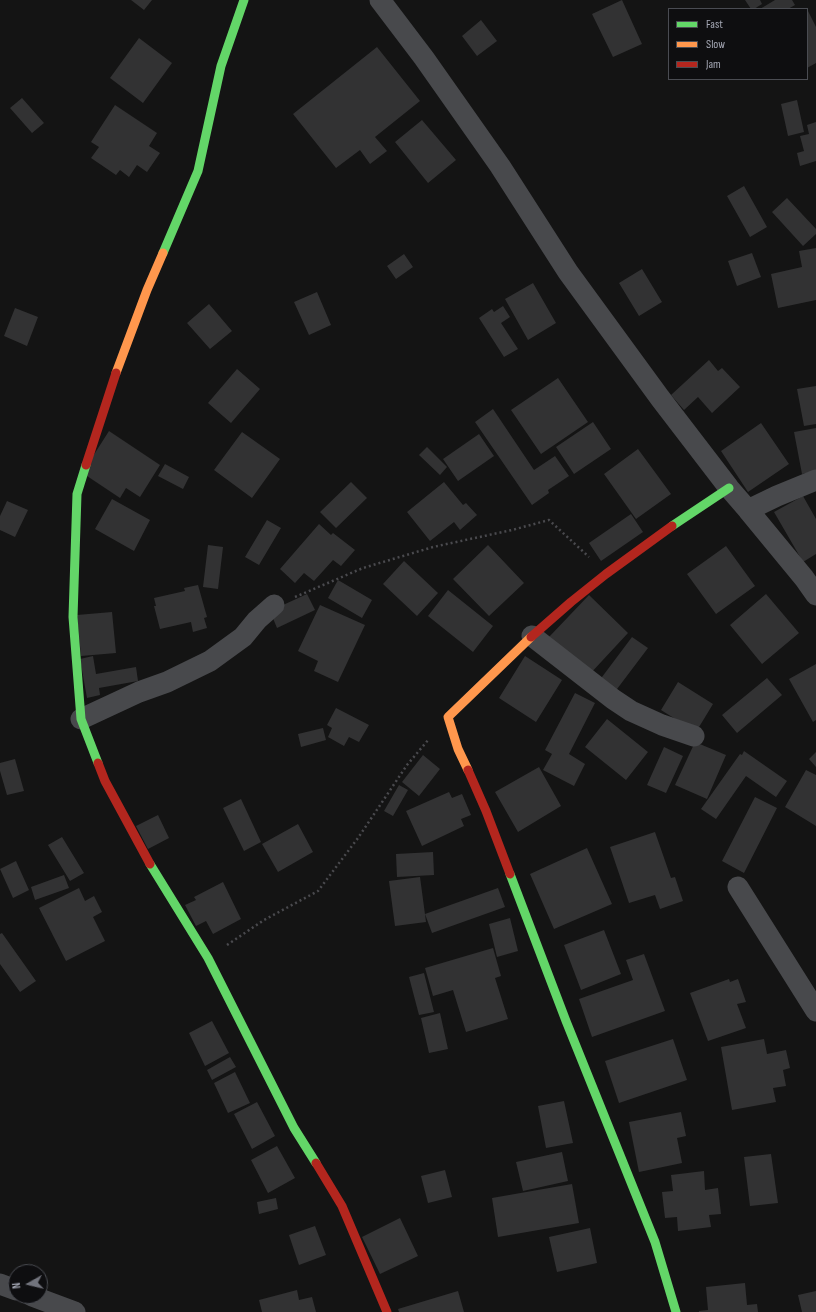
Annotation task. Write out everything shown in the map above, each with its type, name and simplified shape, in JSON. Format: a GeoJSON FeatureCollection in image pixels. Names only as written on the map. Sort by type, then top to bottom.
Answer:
{"type":"FeatureCollection","features":[{"type":"Feature","properties":{"kind":"street"},"geometry":{"type":"LineString","coordinates":[[244,0],[221,66],[198,171],[147,290],[111,387],[77,494],[72,617],[81,719],[105,781],[143,853],[208,958],[294,1128],[342,1206],[387,1312]]}},
{"type":"Feature","properties":{"kind":"street"},"geometry":{"type":"LineString","coordinates":[[380,0],[424,58],[500,166],[568,272],[729,488],[816,595]]}},
{"type":"Feature","properties":{"kind":"street"},"geometry":{"type":"LineString","coordinates":[[748,510],[816,480]]}},
{"type":"Feature","properties":{"kind":"street"},"geometry":{"type":"LineString","coordinates":[[676,1312],[655,1242],[566,1021],[486,811],[458,750],[448,717],[532,636],[571,602],[606,574],[672,526],[729,488]]}},
{"type":"Feature","properties":{"kind":"street"},"geometry":{"type":"LineString","coordinates":[[81,719],[139,692],[167,682],[210,661],[244,637],[258,620],[274,606]]}},
{"type":"Feature","properties":{"kind":"street"},"geometry":{"type":"LineString","coordinates":[[532,636],[613,699],[631,711],[662,725],[694,736]]}},
{"type":"Feature","properties":{"kind":"street"},"geometry":{"type":"LineString","coordinates":[[738,887],[816,1011]]}},
{"type":"Feature","properties":{"kind":"street"},"geometry":{"type":"LineString","coordinates":[[48,1302],[75,1312]]}},
{"type":"Feature","properties":{"kind":"path"},"geometry":{"type":"LineString","coordinates":[[274,606],[363,568],[433,547],[512,530],[549,520],[606,574]]}},
{"type":"Feature","properties":{"kind":"path"},"geometry":{"type":"LineString","coordinates":[[208,958],[264,920],[318,891],[358,838],[407,765],[448,717]]}},
{"type":"Feature","properties":{"kind":"building"},"geometry":{"type":"Polygon","coordinates":[[[131,0],[152,0],[144,10],[131,0]]]}},
{"type":"Feature","properties":{"kind":"building"},"geometry":{"type":"Polygon","coordinates":[[[622,0],[642,44],[613,57],[592,14],[622,0]]]}},
{"type":"Feature","properties":{"kind":"building"},"geometry":{"type":"Polygon","coordinates":[[[745,0],[760,0],[762,4],[756,8],[750,8],[745,0]]]}},
{"type":"Feature","properties":{"kind":"building"},"geometry":{"type":"Polygon","coordinates":[[[775,0],[792,0],[795,5],[790,8],[762,8],[775,0]]]}},
{"type":"Feature","properties":{"kind":"building"},"geometry":{"type":"Polygon","coordinates":[[[808,11],[816,27],[816,63],[808,67],[808,11]]]}},
{"type":"Feature","properties":{"kind":"building"},"geometry":{"type":"Polygon","coordinates":[[[481,20],[497,41],[477,56],[462,36],[481,20]]]}},
{"type":"Feature","properties":{"kind":"building"},"geometry":{"type":"Polygon","coordinates":[[[139,38],[172,63],[143,103],[110,78],[139,38]]]}},
{"type":"Feature","properties":{"kind":"building"},"geometry":{"type":"Polygon","coordinates":[[[377,47],[420,101],[375,137],[387,151],[370,164],[360,150],[336,168],[293,114],[377,47]]]}},
{"type":"Feature","properties":{"kind":"building"},"geometry":{"type":"Polygon","coordinates":[[[22,98],[44,123],[32,133],[10,108],[22,98]]]}},
{"type":"Feature","properties":{"kind":"building"},"geometry":{"type":"Polygon","coordinates":[[[797,100],[804,132],[788,136],[781,104],[797,100]]]}},
{"type":"Feature","properties":{"kind":"building"},"geometry":{"type":"Polygon","coordinates":[[[115,105],[157,133],[149,146],[160,153],[147,172],[137,165],[129,177],[120,170],[116,175],[91,158],[99,147],[91,142],[115,105]]]}},
{"type":"Feature","properties":{"kind":"building"},"geometry":{"type":"Polygon","coordinates":[[[422,120],[456,160],[428,183],[395,142],[422,120]]]}},
{"type":"Feature","properties":{"kind":"building"},"geometry":{"type":"Polygon","coordinates":[[[816,122],[816,161],[800,166],[797,153],[804,151],[800,136],[809,134],[807,125],[816,122]]]}},
{"type":"Feature","properties":{"kind":"building"},"geometry":{"type":"Polygon","coordinates":[[[744,186],[767,227],[750,237],[727,196],[744,186]]]}},
{"type":"Feature","properties":{"kind":"building"},"geometry":{"type":"Polygon","coordinates":[[[787,198],[816,229],[816,234],[803,246],[772,212],[787,198]]]}},
{"type":"Feature","properties":{"kind":"building"},"geometry":{"type":"Polygon","coordinates":[[[816,248],[816,300],[778,308],[771,274],[802,267],[799,251],[816,248]]]}},
{"type":"Feature","properties":{"kind":"building"},"geometry":{"type":"Polygon","coordinates":[[[752,253],[761,277],[737,286],[728,261],[752,253]]]}},
{"type":"Feature","properties":{"kind":"building"},"geometry":{"type":"Polygon","coordinates":[[[404,254],[413,267],[396,279],[387,266],[404,254]]]}},
{"type":"Feature","properties":{"kind":"building"},"geometry":{"type":"Polygon","coordinates":[[[642,269],[662,302],[639,316],[619,283],[642,269]]]}},
{"type":"Feature","properties":{"kind":"building"},"geometry":{"type":"Polygon","coordinates":[[[533,283],[556,323],[528,340],[505,299],[533,283]]]}},
{"type":"Feature","properties":{"kind":"building"},"geometry":{"type":"Polygon","coordinates":[[[317,292],[331,325],[309,335],[294,302],[317,292]]]}},
{"type":"Feature","properties":{"kind":"building"},"geometry":{"type":"Polygon","coordinates":[[[209,304],[232,331],[210,349],[187,323],[209,304]]]}},
{"type":"Feature","properties":{"kind":"building"},"geometry":{"type":"Polygon","coordinates":[[[503,306],[510,317],[501,323],[518,349],[504,357],[479,318],[492,309],[494,312],[503,306]]]}},
{"type":"Feature","properties":{"kind":"building"},"geometry":{"type":"Polygon","coordinates":[[[15,308],[38,317],[27,346],[4,336],[15,308]]]}},
{"type":"Feature","properties":{"kind":"building"},"geometry":{"type":"Polygon","coordinates":[[[709,360],[718,371],[722,368],[740,387],[712,413],[698,397],[684,410],[671,395],[709,360]]]}},
{"type":"Feature","properties":{"kind":"building"},"geometry":{"type":"Polygon","coordinates":[[[237,369],[260,389],[231,423],[208,403],[237,369]]]}},
{"type":"Feature","properties":{"kind":"building"},"geometry":{"type":"Polygon","coordinates":[[[558,378],[588,422],[541,454],[511,410],[558,378]]]}},
{"type":"Feature","properties":{"kind":"building"},"geometry":{"type":"Polygon","coordinates":[[[816,386],[816,424],[804,426],[797,389],[816,386]]]}},
{"type":"Feature","properties":{"kind":"building"},"geometry":{"type":"Polygon","coordinates":[[[493,409],[534,470],[555,456],[569,476],[548,490],[549,493],[532,505],[475,422],[493,409]]]}},
{"type":"Feature","properties":{"kind":"building"},"geometry":{"type":"Polygon","coordinates":[[[593,422],[611,449],[574,474],[556,447],[593,422]]]}},
{"type":"Feature","properties":{"kind":"building"},"geometry":{"type":"Polygon","coordinates":[[[761,423],[789,464],[748,492],[721,451],[761,423]]]}},
{"type":"Feature","properties":{"kind":"building"},"geometry":{"type":"Polygon","coordinates":[[[816,428],[816,471],[802,474],[794,432],[816,428]]]}},
{"type":"Feature","properties":{"kind":"building"},"geometry":{"type":"Polygon","coordinates":[[[109,431],[160,465],[140,497],[126,488],[120,498],[84,474],[88,464],[109,431]]]}},
{"type":"Feature","properties":{"kind":"building"},"geometry":{"type":"Polygon","coordinates":[[[242,432],[280,459],[252,498],[214,470],[242,432]]]}},
{"type":"Feature","properties":{"kind":"building"},"geometry":{"type":"Polygon","coordinates":[[[479,434],[494,456],[458,481],[443,459],[479,434]]]}},
{"type":"Feature","properties":{"kind":"building"},"geometry":{"type":"Polygon","coordinates":[[[427,447],[447,467],[440,475],[419,455],[427,447]]]}},
{"type":"Feature","properties":{"kind":"building"},"geometry":{"type":"Polygon","coordinates":[[[638,449],[671,494],[636,519],[604,474],[638,449]]]}},
{"type":"Feature","properties":{"kind":"building"},"geometry":{"type":"Polygon","coordinates":[[[165,464],[189,477],[183,489],[158,476],[165,464]]]}},
{"type":"Feature","properties":{"kind":"building"},"geometry":{"type":"Polygon","coordinates":[[[351,482],[367,498],[336,528],[320,512],[351,482]]]}},
{"type":"Feature","properties":{"kind":"building"},"geometry":{"type":"Polygon","coordinates":[[[444,482],[463,505],[466,503],[477,515],[460,530],[454,522],[430,541],[407,512],[444,482]]]}},
{"type":"Feature","properties":{"kind":"building"},"geometry":{"type":"Polygon","coordinates":[[[803,496],[816,519],[816,554],[803,562],[774,512],[803,496]]]}},
{"type":"Feature","properties":{"kind":"building"},"geometry":{"type":"Polygon","coordinates":[[[112,499],[150,520],[134,551],[95,529],[112,499]]]}},
{"type":"Feature","properties":{"kind":"building"},"geometry":{"type":"Polygon","coordinates":[[[7,501],[28,510],[15,537],[0,530],[0,516],[7,501]]]}},
{"type":"Feature","properties":{"kind":"building"},"geometry":{"type":"Polygon","coordinates":[[[631,514],[643,532],[601,561],[589,543],[631,514]]]}},
{"type":"Feature","properties":{"kind":"building"},"geometry":{"type":"Polygon","coordinates":[[[267,520],[281,528],[259,565],[245,557],[267,520]]]}},
{"type":"Feature","properties":{"kind":"building"},"geometry":{"type":"Polygon","coordinates":[[[319,524],[331,535],[333,533],[355,550],[341,566],[333,560],[314,581],[304,573],[295,583],[280,569],[319,524]]]}},
{"type":"Feature","properties":{"kind":"building"},"geometry":{"type":"Polygon","coordinates":[[[208,545],[223,547],[218,589],[203,587],[208,545]]]}},
{"type":"Feature","properties":{"kind":"building"},"geometry":{"type":"Polygon","coordinates":[[[488,545],[524,583],[489,616],[453,579],[488,545]]]}},
{"type":"Feature","properties":{"kind":"building"},"geometry":{"type":"Polygon","coordinates":[[[726,546],[755,586],[716,614],[687,574],[726,546]]]}},
{"type":"Feature","properties":{"kind":"building"},"geometry":{"type":"Polygon","coordinates":[[[404,561],[438,593],[417,616],[383,584],[404,561]]]}},
{"type":"Feature","properties":{"kind":"building"},"geometry":{"type":"Polygon","coordinates":[[[338,580],[372,600],[362,618],[328,598],[338,580]]]}},
{"type":"Feature","properties":{"kind":"building"},"geometry":{"type":"Polygon","coordinates":[[[198,585],[207,617],[204,618],[207,628],[193,632],[191,622],[160,629],[154,606],[156,606],[154,598],[185,591],[184,588],[198,585]]]}},
{"type":"Feature","properties":{"kind":"building"},"geometry":{"type":"Polygon","coordinates":[[[448,590],[493,626],[473,652],[428,616],[448,590]]]}},
{"type":"Feature","properties":{"kind":"building"},"geometry":{"type":"Polygon","coordinates":[[[307,594],[315,610],[277,628],[270,611],[307,594]]]}},
{"type":"Feature","properties":{"kind":"building"},"geometry":{"type":"Polygon","coordinates":[[[766,594],[799,633],[762,664],[730,625],[766,594]]]}},
{"type":"Feature","properties":{"kind":"building"},"geometry":{"type":"Polygon","coordinates":[[[589,595],[628,633],[589,675],[549,637],[589,595]]]}},
{"type":"Feature","properties":{"kind":"building"},"geometry":{"type":"Polygon","coordinates":[[[320,605],[365,625],[338,682],[314,671],[318,661],[298,651],[320,605]]]}},
{"type":"Feature","properties":{"kind":"building"},"geometry":{"type":"Polygon","coordinates":[[[112,612],[116,653],[81,656],[77,615],[112,612]]]}},
{"type":"Feature","properties":{"kind":"building"},"geometry":{"type":"Polygon","coordinates":[[[632,637],[648,648],[611,697],[596,685],[632,637]]]}},
{"type":"Feature","properties":{"kind":"building"},"geometry":{"type":"Polygon","coordinates":[[[93,656],[96,674],[136,667],[138,681],[99,688],[100,695],[87,698],[80,659],[93,656]]]}},
{"type":"Feature","properties":{"kind":"building"},"geometry":{"type":"Polygon","coordinates":[[[525,656],[562,680],[536,722],[499,698],[525,656]]]}},
{"type":"Feature","properties":{"kind":"building"},"geometry":{"type":"Polygon","coordinates":[[[816,664],[816,720],[813,722],[789,679],[816,664]]]}},
{"type":"Feature","properties":{"kind":"building"},"geometry":{"type":"Polygon","coordinates":[[[767,678],[782,695],[737,733],[722,715],[767,678]]]}},
{"type":"Feature","properties":{"kind":"building"},"geometry":{"type":"Polygon","coordinates":[[[678,682],[713,704],[696,732],[661,710],[678,682]]]}},
{"type":"Feature","properties":{"kind":"building"},"geometry":{"type":"Polygon","coordinates":[[[575,693],[595,703],[569,754],[585,764],[574,786],[543,770],[552,754],[545,750],[575,693]]]}},
{"type":"Feature","properties":{"kind":"building"},"geometry":{"type":"Polygon","coordinates":[[[336,708],[369,725],[359,742],[349,737],[344,746],[328,737],[332,728],[327,725],[336,708]]]}},
{"type":"Feature","properties":{"kind":"building"},"geometry":{"type":"Polygon","coordinates":[[[607,719],[648,752],[626,780],[585,747],[607,719]]]}},
{"type":"Feature","properties":{"kind":"building"},"geometry":{"type":"Polygon","coordinates":[[[323,728],[326,740],[301,747],[298,734],[323,728]]]}},
{"type":"Feature","properties":{"kind":"building"},"geometry":{"type":"Polygon","coordinates":[[[695,742],[726,755],[707,799],[675,785],[695,742]]]}},
{"type":"Feature","properties":{"kind":"building"},"geometry":{"type":"Polygon","coordinates":[[[664,747],[683,756],[666,793],[647,785],[664,747]]]}},
{"type":"Feature","properties":{"kind":"building"},"geometry":{"type":"Polygon","coordinates":[[[744,751],[787,781],[776,797],[746,776],[716,819],[701,809],[740,754],[742,755],[744,751]]]}},
{"type":"Feature","properties":{"kind":"building"},"geometry":{"type":"Polygon","coordinates":[[[816,752],[816,767],[809,759],[816,752]]]}},
{"type":"Feature","properties":{"kind":"building"},"geometry":{"type":"Polygon","coordinates":[[[423,755],[440,769],[419,796],[402,782],[423,755]]]}},
{"type":"Feature","properties":{"kind":"building"},"geometry":{"type":"Polygon","coordinates":[[[15,759],[24,791],[7,795],[0,771],[0,763],[15,759]]]}},
{"type":"Feature","properties":{"kind":"building"},"geometry":{"type":"Polygon","coordinates":[[[539,767],[561,806],[518,832],[495,792],[539,767]]]}},
{"type":"Feature","properties":{"kind":"building"},"geometry":{"type":"Polygon","coordinates":[[[806,770],[816,775],[816,826],[785,807],[806,770]]]}},
{"type":"Feature","properties":{"kind":"building"},"geometry":{"type":"Polygon","coordinates":[[[399,785],[408,790],[393,816],[384,811],[399,785]]]}},
{"type":"Feature","properties":{"kind":"building"},"geometry":{"type":"Polygon","coordinates":[[[449,792],[452,798],[462,794],[471,815],[461,819],[464,826],[422,846],[406,811],[449,792]]]}},
{"type":"Feature","properties":{"kind":"building"},"geometry":{"type":"Polygon","coordinates":[[[755,797],[777,808],[744,873],[722,861],[755,797]]]}},
{"type":"Feature","properties":{"kind":"building"},"geometry":{"type":"Polygon","coordinates":[[[241,799],[261,842],[244,851],[223,808],[241,799]]]}},
{"type":"Feature","properties":{"kind":"building"},"geometry":{"type":"Polygon","coordinates":[[[158,815],[169,838],[148,849],[136,826],[158,815]]]}},
{"type":"Feature","properties":{"kind":"building"},"geometry":{"type":"Polygon","coordinates":[[[298,824],[313,852],[278,872],[262,844],[298,824]]]}},
{"type":"Feature","properties":{"kind":"building"},"geometry":{"type":"Polygon","coordinates":[[[655,832],[671,878],[675,877],[683,901],[660,909],[655,895],[629,903],[610,847],[655,832]]]}},
{"type":"Feature","properties":{"kind":"building"},"geometry":{"type":"Polygon","coordinates":[[[62,837],[84,873],[70,881],[48,845],[62,837]]]}},
{"type":"Feature","properties":{"kind":"building"},"geometry":{"type":"Polygon","coordinates":[[[587,848],[612,904],[554,929],[530,874],[587,848]]]}},
{"type":"Feature","properties":{"kind":"building"},"geometry":{"type":"Polygon","coordinates":[[[433,852],[434,875],[397,877],[396,854],[433,852]]]}},
{"type":"Feature","properties":{"kind":"building"},"geometry":{"type":"Polygon","coordinates":[[[16,861],[29,890],[13,898],[0,869],[16,861]]]}},
{"type":"Feature","properties":{"kind":"building"},"geometry":{"type":"Polygon","coordinates":[[[64,875],[69,888],[35,900],[31,887],[64,875]]]}},
{"type":"Feature","properties":{"kind":"building"},"geometry":{"type":"Polygon","coordinates":[[[420,877],[426,922],[395,926],[389,881],[420,877]]]}},
{"type":"Feature","properties":{"kind":"building"},"geometry":{"type":"Polygon","coordinates":[[[223,882],[241,919],[213,934],[206,921],[196,926],[185,905],[196,900],[194,897],[223,882]]]}},
{"type":"Feature","properties":{"kind":"building"},"geometry":{"type":"Polygon","coordinates":[[[79,888],[85,901],[94,896],[102,912],[93,917],[105,941],[66,961],[39,908],[79,888]]]}},
{"type":"Feature","properties":{"kind":"building"},"geometry":{"type":"Polygon","coordinates":[[[498,888],[505,907],[432,933],[425,914],[498,888]]]}},
{"type":"Feature","properties":{"kind":"building"},"geometry":{"type":"Polygon","coordinates":[[[510,918],[518,951],[497,957],[489,924],[510,918]]]}},
{"type":"Feature","properties":{"kind":"building"},"geometry":{"type":"Polygon","coordinates":[[[604,930],[621,974],[581,990],[564,945],[604,930]]]}},
{"type":"Feature","properties":{"kind":"building"},"geometry":{"type":"Polygon","coordinates":[[[2,933],[36,981],[20,992],[0,964],[0,934],[2,933]]]}},
{"type":"Feature","properties":{"kind":"building"},"geometry":{"type":"Polygon","coordinates":[[[493,948],[501,976],[495,978],[508,1019],[466,1032],[453,990],[433,996],[425,968],[493,948]]]}},
{"type":"Feature","properties":{"kind":"building"},"geometry":{"type":"Polygon","coordinates":[[[644,954],[665,1011],[592,1037],[579,999],[633,980],[626,960],[644,954]]]}},
{"type":"Feature","properties":{"kind":"building"},"geometry":{"type":"Polygon","coordinates":[[[424,973],[434,1012],[419,1015],[409,977],[424,973]]]}},
{"type":"Feature","properties":{"kind":"building"},"geometry":{"type":"Polygon","coordinates":[[[729,979],[730,982],[738,979],[746,1002],[737,1004],[746,1028],[708,1041],[690,993],[729,979]]]}},
{"type":"Feature","properties":{"kind":"building"},"geometry":{"type":"Polygon","coordinates":[[[440,1013],[448,1049],[429,1053],[421,1018],[440,1013]]]}},
{"type":"Feature","properties":{"kind":"building"},"geometry":{"type":"Polygon","coordinates":[[[212,1021],[229,1053],[205,1066],[189,1033],[212,1021]]]}},
{"type":"Feature","properties":{"kind":"building"},"geometry":{"type":"Polygon","coordinates":[[[673,1039],[687,1080],[619,1103],[605,1061],[673,1039]]]}},
{"type":"Feature","properties":{"kind":"building"},"geometry":{"type":"Polygon","coordinates":[[[764,1039],[767,1054],[786,1050],[790,1068],[783,1070],[786,1086],[773,1088],[776,1102],[732,1110],[721,1047],[764,1039]]]}},
{"type":"Feature","properties":{"kind":"building"},"geometry":{"type":"Polygon","coordinates":[[[230,1057],[236,1067],[212,1080],[207,1070],[230,1057]]]}},
{"type":"Feature","properties":{"kind":"building"},"geometry":{"type":"Polygon","coordinates":[[[235,1072],[250,1103],[228,1113],[214,1083],[235,1072]]]}},
{"type":"Feature","properties":{"kind":"building"},"geometry":{"type":"Polygon","coordinates":[[[564,1101],[573,1143],[546,1148],[538,1106],[564,1101]]]}},
{"type":"Feature","properties":{"kind":"building"},"geometry":{"type":"Polygon","coordinates":[[[257,1102],[275,1136],[252,1149],[234,1114],[257,1102]]]}},
{"type":"Feature","properties":{"kind":"building"},"geometry":{"type":"Polygon","coordinates":[[[681,1112],[686,1136],[677,1138],[682,1163],[639,1172],[629,1122],[681,1112]]]}},
{"type":"Feature","properties":{"kind":"building"},"geometry":{"type":"Polygon","coordinates":[[[277,1146],[295,1178],[268,1193],[251,1160],[277,1146]]]}},
{"type":"Feature","properties":{"kind":"building"},"geometry":{"type":"Polygon","coordinates":[[[562,1152],[568,1181],[523,1191],[516,1162],[562,1152]]]}},
{"type":"Feature","properties":{"kind":"building"},"geometry":{"type":"Polygon","coordinates":[[[771,1154],[778,1203],[750,1206],[744,1157],[771,1154]]]}},
{"type":"Feature","properties":{"kind":"building"},"geometry":{"type":"Polygon","coordinates":[[[445,1170],[452,1197],[428,1203],[421,1176],[445,1170]]]}},
{"type":"Feature","properties":{"kind":"building"},"geometry":{"type":"Polygon","coordinates":[[[704,1171],[705,1190],[718,1188],[721,1214],[709,1215],[711,1227],[678,1231],[677,1217],[665,1218],[662,1192],[673,1191],[671,1175],[704,1171]]]}},
{"type":"Feature","properties":{"kind":"building"},"geometry":{"type":"Polygon","coordinates":[[[572,1184],[579,1223],[498,1237],[492,1198],[572,1184]]]}},
{"type":"Feature","properties":{"kind":"building"},"geometry":{"type":"Polygon","coordinates":[[[276,1198],[278,1209],[259,1214],[257,1202],[276,1198]]]}},
{"type":"Feature","properties":{"kind":"building"},"geometry":{"type":"Polygon","coordinates":[[[400,1218],[418,1256],[380,1274],[362,1237],[400,1218]]]}},
{"type":"Feature","properties":{"kind":"building"},"geometry":{"type":"Polygon","coordinates":[[[315,1226],[326,1255],[299,1265],[289,1235],[315,1226]]]}},
{"type":"Feature","properties":{"kind":"building"},"geometry":{"type":"Polygon","coordinates":[[[590,1228],[597,1263],[557,1272],[549,1237],[590,1228]]]}},
{"type":"Feature","properties":{"kind":"building"},"geometry":{"type":"Polygon","coordinates":[[[745,1283],[747,1305],[757,1304],[758,1312],[699,1312],[708,1310],[706,1287],[745,1283]]]}},
{"type":"Feature","properties":{"kind":"building"},"geometry":{"type":"Polygon","coordinates":[[[297,1290],[299,1300],[312,1297],[316,1312],[262,1312],[259,1300],[297,1290]]]}},
{"type":"Feature","properties":{"kind":"building"},"geometry":{"type":"Polygon","coordinates":[[[458,1291],[464,1312],[399,1312],[398,1309],[458,1291]]]}},
{"type":"Feature","properties":{"kind":"building"},"geometry":{"type":"Polygon","coordinates":[[[816,1291],[816,1312],[802,1312],[798,1295],[816,1291]]]}},
{"type":"Feature","properties":{"kind":"traffic: fast"},"geometry":{"type":"LineString","coordinates":[[163,253],[198,171],[221,66],[244,0]]}},
{"type":"Feature","properties":{"kind":"traffic: fast"},"geometry":{"type":"LineString","coordinates":[[86,465],[77,494],[73,617],[81,719],[98,763]]}},
{"type":"Feature","properties":{"kind":"traffic: fast"},"geometry":{"type":"LineString","coordinates":[[672,526],[729,488]]}},
{"type":"Feature","properties":{"kind":"traffic: fast"},"geometry":{"type":"LineString","coordinates":[[150,864],[208,958],[294,1128],[316,1163]]}},
{"type":"Feature","properties":{"kind":"traffic: fast"},"geometry":{"type":"LineString","coordinates":[[510,874],[566,1021],[655,1242],[676,1312]]}},
{"type":"Feature","properties":{"kind":"traffic: slow"},"geometry":{"type":"LineString","coordinates":[[116,373],[147,290],[163,253]]}},
{"type":"Feature","properties":{"kind":"traffic: slow"},"geometry":{"type":"LineString","coordinates":[[468,770],[458,749],[448,717],[531,637]]}},
{"type":"Feature","properties":{"kind":"traffic: jam"},"geometry":{"type":"LineString","coordinates":[[86,465],[116,373]]}},
{"type":"Feature","properties":{"kind":"traffic: jam"},"geometry":{"type":"LineString","coordinates":[[531,637],[606,574],[672,526]]}},
{"type":"Feature","properties":{"kind":"traffic: jam"},"geometry":{"type":"LineString","coordinates":[[98,763],[105,781],[150,864]]}},
{"type":"Feature","properties":{"kind":"traffic: jam"},"geometry":{"type":"LineString","coordinates":[[468,770],[486,811],[510,874]]}},
{"type":"Feature","properties":{"kind":"traffic: jam"},"geometry":{"type":"LineString","coordinates":[[316,1163],[342,1206],[387,1312]]}}]}
